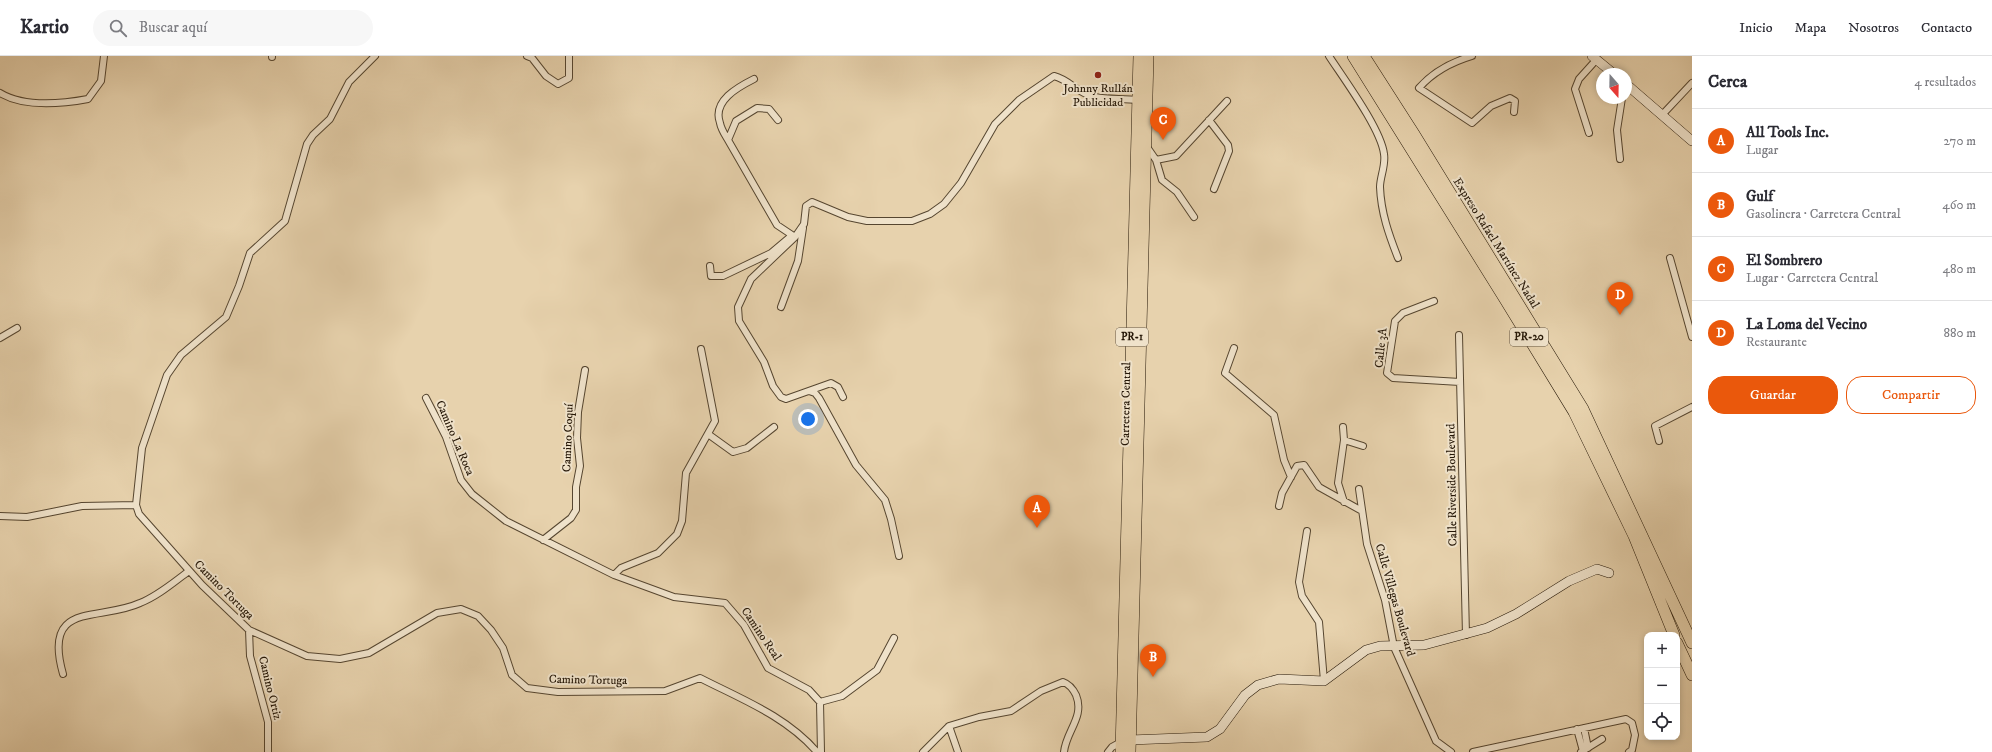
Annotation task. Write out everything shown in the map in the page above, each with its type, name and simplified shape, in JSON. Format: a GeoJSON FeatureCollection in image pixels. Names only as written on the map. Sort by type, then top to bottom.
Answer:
{"type":"FeatureCollection","features":[{"type":"Feature","properties":{"kind":"highway","name":"Carretera Central"},"geometry":{"type":"LineString","coordinates":[[1130,752],[1124,744],[1139,56]]}},
{"type":"Feature","properties":{"kind":"highway","name":"Carretera Central"},"geometry":{"type":"LineString","coordinates":[[1124,744],[1148,56]]}},
{"type":"Feature","properties":{"kind":"highway","name":"Expreso Rafael Martínez Nadal"},"geometry":{"type":"LineString","coordinates":[[1353,56],[1504,296],[1574,412],[1634,536],[1673,632]]}},
{"type":"Feature","properties":{"kind":"highway","name":"Expreso Rafael Martínez Nadal"},"geometry":{"type":"LineString","coordinates":[[1364,56],[1414,134],[1582,409],[1692,643]]}},
{"type":"Feature","properties":{"kind":"highway"},"geometry":{"type":"LineString","coordinates":[[1371,56],[1414,134]]}},
{"type":"Feature","properties":{"kind":"highway"},"geometry":{"type":"LineString","coordinates":[[1680,649],[1692,675]]}},
{"type":"Feature","properties":{"kind":"street"},"geometry":{"type":"LineString","coordinates":[[0,93],[25,101],[62,104],[88,99],[101,81],[104,56]]}},
{"type":"Feature","properties":{"kind":"street"},"geometry":{"type":"LineString","coordinates":[[0,516],[27,517],[82,506],[136,505],[142,448],[167,375],[181,355],[226,317],[240,286],[250,253],[285,221],[307,144],[313,135],[330,119],[349,82],[375,56]]}},
{"type":"Feature","properties":{"kind":"street"},"geometry":{"type":"LineString","coordinates":[[527,56],[532,58],[546,76],[558,84],[569,78],[569,56]]}},
{"type":"Feature","properties":{"kind":"street"},"geometry":{"type":"LineString","coordinates":[[1329,56],[1375,130],[1385,155],[1380,186],[1384,220],[1398,258]]}},
{"type":"Feature","properties":{"kind":"street"},"geometry":{"type":"LineString","coordinates":[[1472,56],[1432,75],[1419,88],[1472,123],[1492,106],[1510,98],[1515,101],[1514,112]]}},
{"type":"Feature","properties":{"kind":"street"},"geometry":{"type":"LineString","coordinates":[[1589,133],[1575,89],[1579,79],[1594,58],[1606,68]]}},
{"type":"Feature","properties":{"kind":"street"},"geometry":{"type":"LineString","coordinates":[[782,307],[798,261],[806,206],[812,202],[848,217],[867,221],[912,221],[930,214],[944,204],[961,183],[995,124],[1019,100],[1054,76],[1064,78],[1077,90],[1094,97],[1138,100]]}},
{"type":"Feature","properties":{"kind":"street"},"geometry":{"type":"LineString","coordinates":[[754,79],[735,89],[720,106],[719,122],[777,225],[793,237]]}},
{"type":"Feature","properties":{"kind":"street"},"geometry":{"type":"LineString","coordinates":[[1662,115],[1692,83]]}},
{"type":"Feature","properties":{"kind":"street"},"geometry":{"type":"LineString","coordinates":[[1632,89],[1692,141]]}},
{"type":"Feature","properties":{"kind":"street"},"geometry":{"type":"LineString","coordinates":[[1156,160],[1176,156],[1228,101]]}},
{"type":"Feature","properties":{"kind":"street"},"geometry":{"type":"LineString","coordinates":[[1620,159],[1617,130],[1621,104]]}},
{"type":"Feature","properties":{"kind":"street"},"geometry":{"type":"LineString","coordinates":[[728,140],[736,121],[757,108],[769,109],[778,120]]}},
{"type":"Feature","properties":{"kind":"street"},"geometry":{"type":"LineString","coordinates":[[1210,120],[1228,145],[1229,151],[1214,189]]}},
{"type":"Feature","properties":{"kind":"street"},"geometry":{"type":"LineString","coordinates":[[1145,144],[1156,160],[1162,180],[1177,192],[1194,217]]}},
{"type":"Feature","properties":{"kind":"street"},"geometry":{"type":"LineString","coordinates":[[804,224],[751,279],[738,307],[739,321],[764,362],[773,386],[780,397],[786,399],[831,383],[838,387],[843,397]]}},
{"type":"Feature","properties":{"kind":"street"},"geometry":{"type":"LineString","coordinates":[[710,266],[711,276],[723,276],[772,253],[793,237]]}},
{"type":"Feature","properties":{"kind":"street"},"geometry":{"type":"LineString","coordinates":[[1670,258],[1692,337]]}},
{"type":"Feature","properties":{"kind":"street","name":"Calle 3A"},"geometry":{"type":"LineString","coordinates":[[1434,301],[1403,313],[1395,321],[1388,373],[1393,378],[1460,382]]}},
{"type":"Feature","properties":{"kind":"street"},"geometry":{"type":"LineString","coordinates":[[0,338],[17,328]]}},
{"type":"Feature","properties":{"kind":"street","name":"Calle Riverside Boulevard"},"geometry":{"type":"LineString","coordinates":[[1459,335],[1466,635]]}},
{"type":"Feature","properties":{"kind":"street"},"geometry":{"type":"LineString","coordinates":[[1234,348],[1225,373],[1274,415],[1284,460],[1291,477]]}},
{"type":"Feature","properties":{"kind":"street"},"geometry":{"type":"LineString","coordinates":[[614,575],[621,568],[658,553],[677,534],[682,521],[686,473],[715,421],[701,349]]}},
{"type":"Feature","properties":{"kind":"street","name":"Camino Coquí"},"geometry":{"type":"LineString","coordinates":[[543,540],[571,518],[576,510],[576,486],[580,466],[577,438],[578,412],[585,370]]}},
{"type":"Feature","properties":{"kind":"street"},"geometry":{"type":"LineString","coordinates":[[809,391],[815,393],[819,398],[856,464],[884,500],[891,519],[899,556]]}},
{"type":"Feature","properties":{"kind":"street","name":"Camino La Roca"},"geometry":{"type":"LineString","coordinates":[[426,398],[446,437],[461,480],[472,494],[506,521],[543,540]]}},
{"type":"Feature","properties":{"kind":"street"},"geometry":{"type":"LineString","coordinates":[[1659,441],[1655,426],[1692,408]]}},
{"type":"Feature","properties":{"kind":"street"},"geometry":{"type":"LineString","coordinates":[[708,434],[733,452],[747,448],[774,427]]}},
{"type":"Feature","properties":{"kind":"street"},"geometry":{"type":"LineString","coordinates":[[1343,427],[1344,440],[1338,483],[1344,502]]}},
{"type":"Feature","properties":{"kind":"street"},"geometry":{"type":"LineString","coordinates":[[1344,440],[1363,446]]}},
{"type":"Feature","properties":{"kind":"street"},"geometry":{"type":"LineString","coordinates":[[1279,506],[1282,493],[1297,466],[1304,465],[1319,487],[1362,511]]}},
{"type":"Feature","properties":{"kind":"street","name":"Calle Villegas Boulevard"},"geometry":{"type":"LineString","coordinates":[[1359,489],[1367,544],[1385,600],[1394,647],[1436,741],[1451,752]]}},
{"type":"Feature","properties":{"kind":"street","name":"Camino Tortuga"},"geometry":{"type":"LineString","coordinates":[[136,505],[139,514],[189,571],[249,630],[307,656],[340,659],[369,653],[437,613],[461,609],[478,616],[491,630],[503,648],[512,675],[527,688],[558,692],[665,691],[700,678],[782,720],[805,737],[818,752]]}},
{"type":"Feature","properties":{"kind":"street"},"geometry":{"type":"LineString","coordinates":[[1307,532],[1299,582],[1302,596],[1319,622],[1324,681]]}},
{"type":"Feature","properties":{"kind":"street","name":"Camino Real"},"geometry":{"type":"LineString","coordinates":[[543,540],[614,575],[674,597],[725,603],[744,626],[768,668],[809,690],[820,702]]}},
{"type":"Feature","properties":{"kind":"street"},"geometry":{"type":"LineString","coordinates":[[1108,752],[1112,747],[1124,744],[1207,737],[1220,729],[1245,695],[1258,685],[1279,680],[1324,681],[1366,650],[1380,646],[1394,647],[1424,645],[1466,635],[1487,628],[1516,614],[1569,581],[1597,569],[1609,573]]}},
{"type":"Feature","properties":{"kind":"street"},"geometry":{"type":"LineString","coordinates":[[63,674],[58,648],[63,631],[72,620],[81,616],[140,604],[189,571]]}},
{"type":"Feature","properties":{"kind":"street","name":"Camino Ortiz"},"geometry":{"type":"LineString","coordinates":[[249,630],[250,656],[268,722],[268,752]]}},
{"type":"Feature","properties":{"kind":"street"},"geometry":{"type":"LineString","coordinates":[[821,752],[820,702],[842,696],[877,670],[894,638]]}},
{"type":"Feature","properties":{"kind":"street"},"geometry":{"type":"LineString","coordinates":[[923,752],[949,726],[979,717],[1011,711],[1041,691],[1063,682],[1072,688],[1079,706],[1076,723],[1064,752]]}},
{"type":"Feature","properties":{"kind":"street"},"geometry":{"type":"LineString","coordinates":[[1473,752],[1577,729],[1626,720],[1632,723],[1635,743],[1630,752]]}},
{"type":"Feature","properties":{"kind":"street"},"geometry":{"type":"LineString","coordinates":[[949,726],[958,752]]}},
{"type":"Feature","properties":{"kind":"street"},"geometry":{"type":"LineString","coordinates":[[1584,728],[1584,750]]}},
{"type":"Feature","properties":{"kind":"street"},"geometry":{"type":"LineString","coordinates":[[1577,729],[1584,750]]}},
{"type":"Feature","properties":{"kind":"street"},"geometry":{"type":"LineString","coordinates":[[1584,750],[1602,739]]}},
{"type":"Feature","properties":{"kind":"place","name":"Johnny Rullán Publicidad"},"geometry":{"type":"Point","coordinates":[1098,75]}},
{"type":"Feature","properties":{"kind":"place","name":"El Sombrero"},"geometry":{"type":"Point","coordinates":[1163,140]}},
{"type":"Feature","properties":{"kind":"place","name":"La Loma del Vecino"},"geometry":{"type":"Point","coordinates":[1620,315]}},
{"type":"Feature","properties":{"kind":"place","name":"All Tools Inc."},"geometry":{"type":"Point","coordinates":[1037,528]}},
{"type":"Feature","properties":{"kind":"place","name":"Gulf"},"geometry":{"type":"Point","coordinates":[1153,677]}}]}
